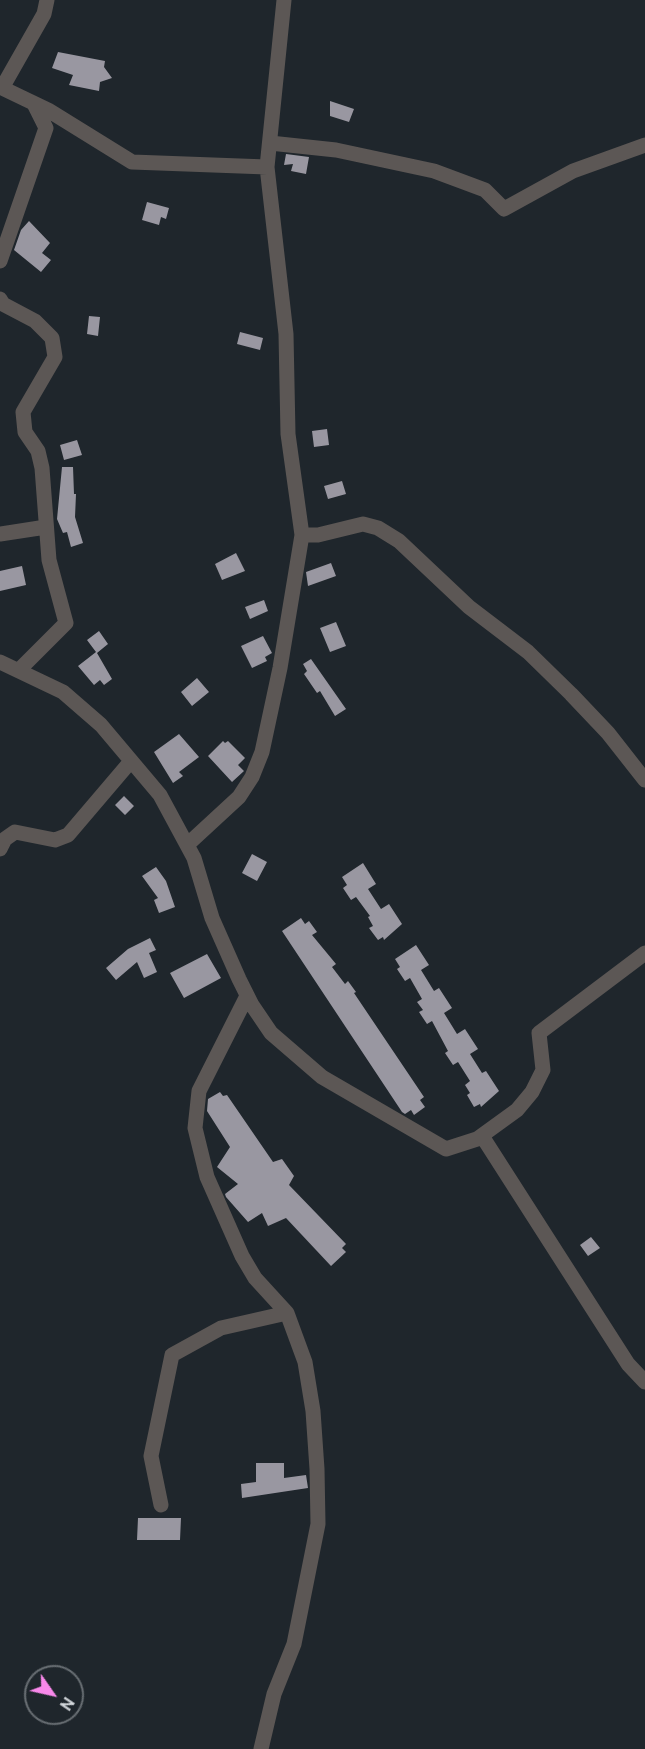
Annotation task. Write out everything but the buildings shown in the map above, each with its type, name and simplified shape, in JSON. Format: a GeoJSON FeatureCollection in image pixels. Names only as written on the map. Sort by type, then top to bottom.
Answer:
{"type":"FeatureCollection","features":[{"type":"Feature","properties":{"kind":"street"},"geometry":{"type":"LineString","coordinates":[[47,0],[44,14],[1,87],[132,162],[267,167]]}},
{"type":"Feature","properties":{"kind":"street"},"geometry":{"type":"LineString","coordinates":[[187,846],[239,797],[252,777],[262,752],[280,668],[302,535],[288,434],[286,334],[267,167],[284,0]]}},
{"type":"Feature","properties":{"kind":"street"},"geometry":{"type":"LineString","coordinates":[[0,261],[46,128],[34,104]]}},
{"type":"Feature","properties":{"kind":"street"},"geometry":{"type":"LineString","coordinates":[[270,143],[336,150],[434,171],[485,190],[504,209],[573,171],[645,145]]}},
{"type":"Feature","properties":{"kind":"street"},"geometry":{"type":"LineString","coordinates":[[0,299],[3,304],[35,321],[43,329],[51,338],[55,357],[23,412],[25,432],[38,451],[42,468],[49,560],[66,623],[20,669]]}},
{"type":"Feature","properties":{"kind":"street"},"geometry":{"type":"LineString","coordinates":[[302,535],[318,536],[363,524],[378,528],[399,541],[469,607],[528,652],[608,733],[645,780]]}},
{"type":"Feature","properties":{"kind":"street"},"geometry":{"type":"LineString","coordinates":[[0,534],[46,527]]}},
{"type":"Feature","properties":{"kind":"street"},"geometry":{"type":"LineString","coordinates":[[0,662],[20,669],[63,692],[101,725],[160,795],[194,858],[212,918],[247,996],[271,1033],[322,1077],[446,1149],[482,1136],[517,1110],[532,1092],[543,1070],[538,1033],[645,953]]}},
{"type":"Feature","properties":{"kind":"street"},"geometry":{"type":"LineString","coordinates":[[0,849],[5,839],[15,832],[55,840],[68,835],[131,761]]}},
{"type":"Feature","properties":{"kind":"street"},"geometry":{"type":"LineString","coordinates":[[247,996],[199,1091],[195,1128],[207,1177],[242,1256],[255,1278],[287,1313],[305,1362],[313,1411],[318,1524],[294,1644],[274,1694],[261,1749]]}},
{"type":"Feature","properties":{"kind":"street"},"geometry":{"type":"LineString","coordinates":[[482,1136],[628,1364],[645,1382]]}},
{"type":"Feature","properties":{"kind":"street"},"geometry":{"type":"LineString","coordinates":[[161,1505],[151,1456],[172,1355],[221,1328],[287,1313]]}}]}
